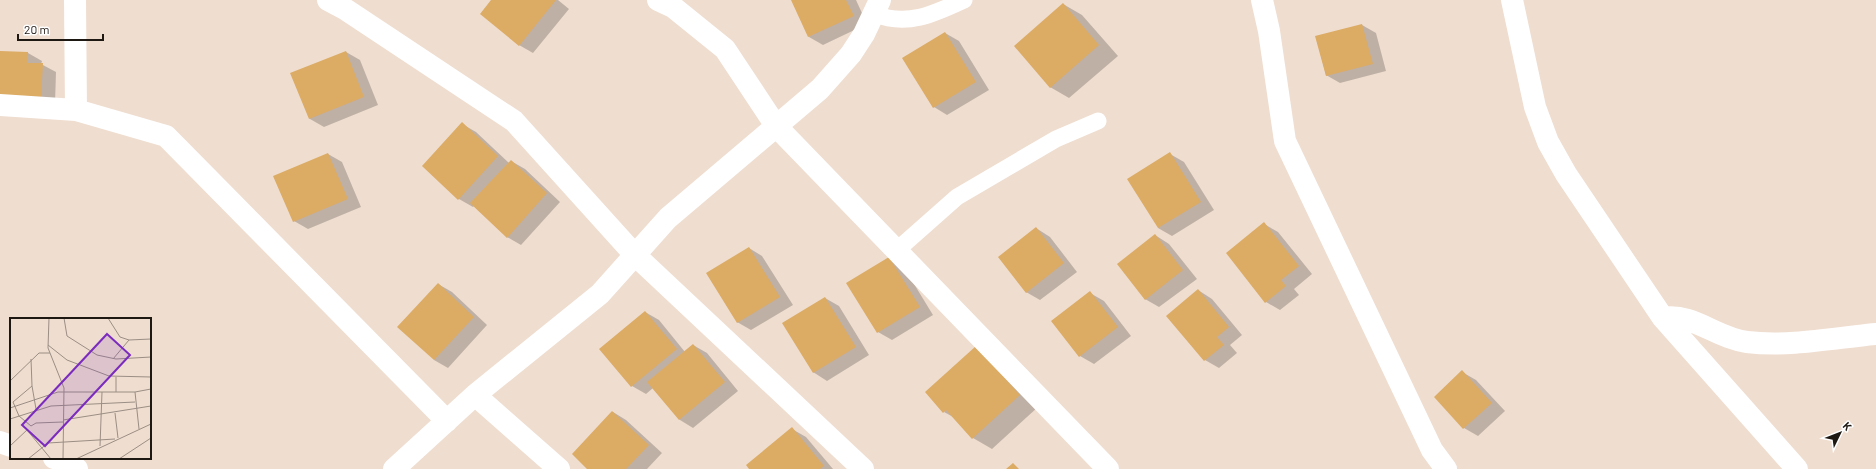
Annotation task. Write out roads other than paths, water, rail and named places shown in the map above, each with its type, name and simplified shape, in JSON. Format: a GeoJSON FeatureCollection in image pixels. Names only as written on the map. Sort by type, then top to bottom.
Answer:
{"type":"FeatureCollection","features":[{"type":"Feature","properties":{"kind":"street"},"geometry":{"type":"LineString","coordinates":[[76,0],[76,110]]}},
{"type":"Feature","properties":{"kind":"street"},"geometry":{"type":"LineString","coordinates":[[328,0],[345,9],[514,121],[635,255],[863,469]]}},
{"type":"Feature","properties":{"kind":"street"},"geometry":{"type":"LineString","coordinates":[[658,0],[673,8],[725,49],[776,126],[1108,469]]}},
{"type":"Feature","properties":{"kind":"street"},"geometry":{"type":"LineString","coordinates":[[1262,0],[1269,31],[1284,141],[1432,450],[1446,469]]}},
{"type":"Feature","properties":{"kind":"street"},"geometry":{"type":"LineString","coordinates":[[1512,0],[1535,107],[1548,142],[1566,174],[1663,318],[1692,353],[1797,469]]}},
{"type":"Feature","properties":{"kind":"street"},"geometry":{"type":"LineString","coordinates":[[394,469],[476,395],[600,294],[668,218],[836,73],[851,54],[878,7]]}},
{"type":"Feature","properties":{"kind":"street"},"geometry":{"type":"LineString","coordinates":[[0,105],[76,110],[166,136],[447,421]]}},
{"type":"Feature","properties":{"kind":"street"},"geometry":{"type":"LineString","coordinates":[[1663,318],[1685,318],[1720,335],[1747,342],[1769,343],[1876,334]]}},
{"type":"Feature","properties":{"kind":"street"},"geometry":{"type":"LineString","coordinates":[[476,395],[559,469]]}},
{"type":"Feature","properties":{"kind":"street"},"geometry":{"type":"LineString","coordinates":[[0,442],[10,446]]}},
{"type":"Feature","properties":{"kind":"street"},"geometry":{"type":"LineString","coordinates":[[58,459],[68,462],[77,469]]}},
{"type":"Feature","properties":{"kind":"lane"},"geometry":{"type":"LineString","coordinates":[[878,7],[884,18],[900,20],[917,19],[934,15],[964,0]]}},
{"type":"Feature","properties":{"kind":"lane"},"geometry":{"type":"LineString","coordinates":[[897,250],[957,198],[1056,139],[1098,121]]}}]}
